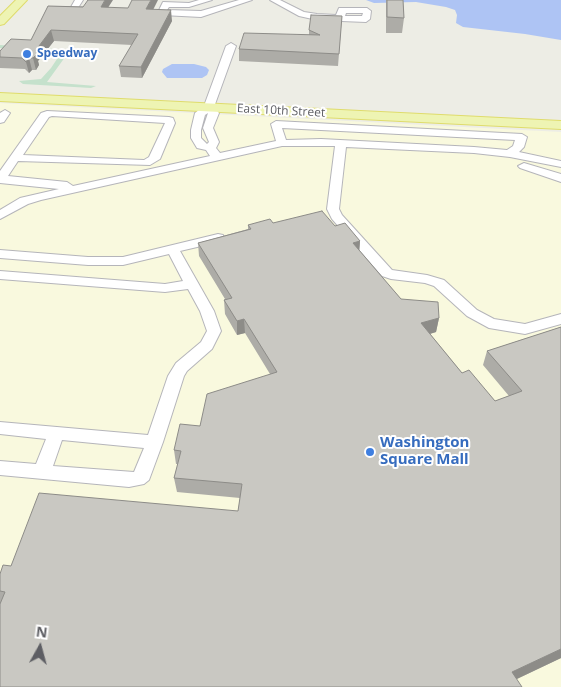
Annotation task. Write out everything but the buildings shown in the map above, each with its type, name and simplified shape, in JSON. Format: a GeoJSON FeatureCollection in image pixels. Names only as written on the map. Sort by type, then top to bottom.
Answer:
{"type":"FeatureCollection","features":[{"type":"Feature","properties":{"kind":"main road"},"geometry":{"type":"LineString","coordinates":[[0,22],[5,13],[22,0]]}},
{"type":"Feature","properties":{"kind":"main road","name":"East 10th Street"},"geometry":{"type":"LineString","coordinates":[[0,88],[210,105],[561,125]]}},
{"type":"Feature","properties":{"kind":"main road","name":"East 10th Street"},"geometry":{"type":"LineString","coordinates":[[0,97],[561,116]]}},
{"type":"Feature","properties":{"kind":"street"},"geometry":{"type":"LineString","coordinates":[[48,8],[73,9],[79,0]]}},
{"type":"Feature","properties":{"kind":"street"},"geometry":{"type":"LineString","coordinates":[[208,0],[189,5],[166,4],[162,12],[201,14],[248,0]]}},
{"type":"Feature","properties":{"kind":"street"},"geometry":{"type":"LineString","coordinates":[[274,0],[306,15],[340,18]]}},
{"type":"Feature","properties":{"kind":"street"},"geometry":{"type":"LineString","coordinates":[[214,153],[201,146],[195,134],[200,113],[210,105],[231,46]]}},
{"type":"Feature","properties":{"kind":"street"},"geometry":{"type":"LineString","coordinates":[[81,187],[1,179],[45,115],[51,113],[169,120],[170,123],[148,168]]}},
{"type":"Feature","properties":{"kind":"street"},"geometry":{"type":"LineString","coordinates":[[282,144],[276,124],[522,137],[518,147],[510,154]]}},
{"type":"Feature","properties":{"kind":"street"},"geometry":{"type":"LineString","coordinates":[[16,158],[89,173],[148,168],[214,153],[306,142],[474,150],[510,154],[561,164]]}},
{"type":"Feature","properties":{"kind":"street"},"geometry":{"type":"LineString","coordinates":[[341,143],[329,210],[391,275],[427,279],[439,283],[472,313],[489,323],[525,329],[561,319]]}},
{"type":"Feature","properties":{"kind":"street"},"geometry":{"type":"LineString","coordinates":[[524,166],[561,178]]}},
{"type":"Feature","properties":{"kind":"street"},"geometry":{"type":"LineString","coordinates":[[89,173],[148,168]]}},
{"type":"Feature","properties":{"kind":"street"},"geometry":{"type":"LineString","coordinates":[[0,215],[24,201],[81,187],[89,173]]}},
{"type":"Feature","properties":{"kind":"street"},"geometry":{"type":"LineString","coordinates":[[0,254],[117,262],[133,260],[229,236]]}},
{"type":"Feature","properties":{"kind":"street"},"geometry":{"type":"LineString","coordinates":[[0,468],[138,479],[146,469],[176,376],[181,367],[207,345],[214,331],[207,311],[173,250]]}},
{"type":"Feature","properties":{"kind":"street"},"geometry":{"type":"LineString","coordinates":[[0,275],[165,288],[192,284]]}},
{"type":"Feature","properties":{"kind":"street"},"geometry":{"type":"LineString","coordinates":[[0,428],[155,442]]}},
{"type":"Feature","properties":{"kind":"street"},"geometry":{"type":"LineString","coordinates":[[42,472],[56,433]]}},
{"type":"Feature","properties":{"kind":"shaded area"},"geometry":{"type":"Polygon","coordinates":[[[0,45],[67,50],[68,53],[47,82],[96,86],[91,88],[23,84],[19,81],[41,79],[61,53],[0,48],[0,45]]]}},
{"type":"Feature","properties":{"kind":"shaded area","name":"Washington Square Mall"},"geometry":{"type":"Polygon","coordinates":[[[0,103],[561,132],[561,687],[0,687],[0,103]]]}},
{"type":"Feature","properties":{"kind":"water"},"geometry":{"type":"Polygon","coordinates":[[[366,0],[561,0],[561,40],[463,27],[456,23],[457,15],[455,10],[446,7],[416,2],[374,3],[366,0]]]}},
{"type":"Feature","properties":{"kind":"water"},"geometry":{"type":"Polygon","coordinates":[[[172,64],[194,64],[206,67],[209,70],[207,75],[202,78],[167,78],[162,72],[163,69],[172,64]]]}},
{"type":"Feature","properties":{"kind":"place","name":"Speedway"},"geometry":{"type":"Point","coordinates":[27,54]}},
{"type":"Feature","properties":{"kind":"place","name":"Washington Square Mall"},"geometry":{"type":"Point","coordinates":[370,452]}}]}
